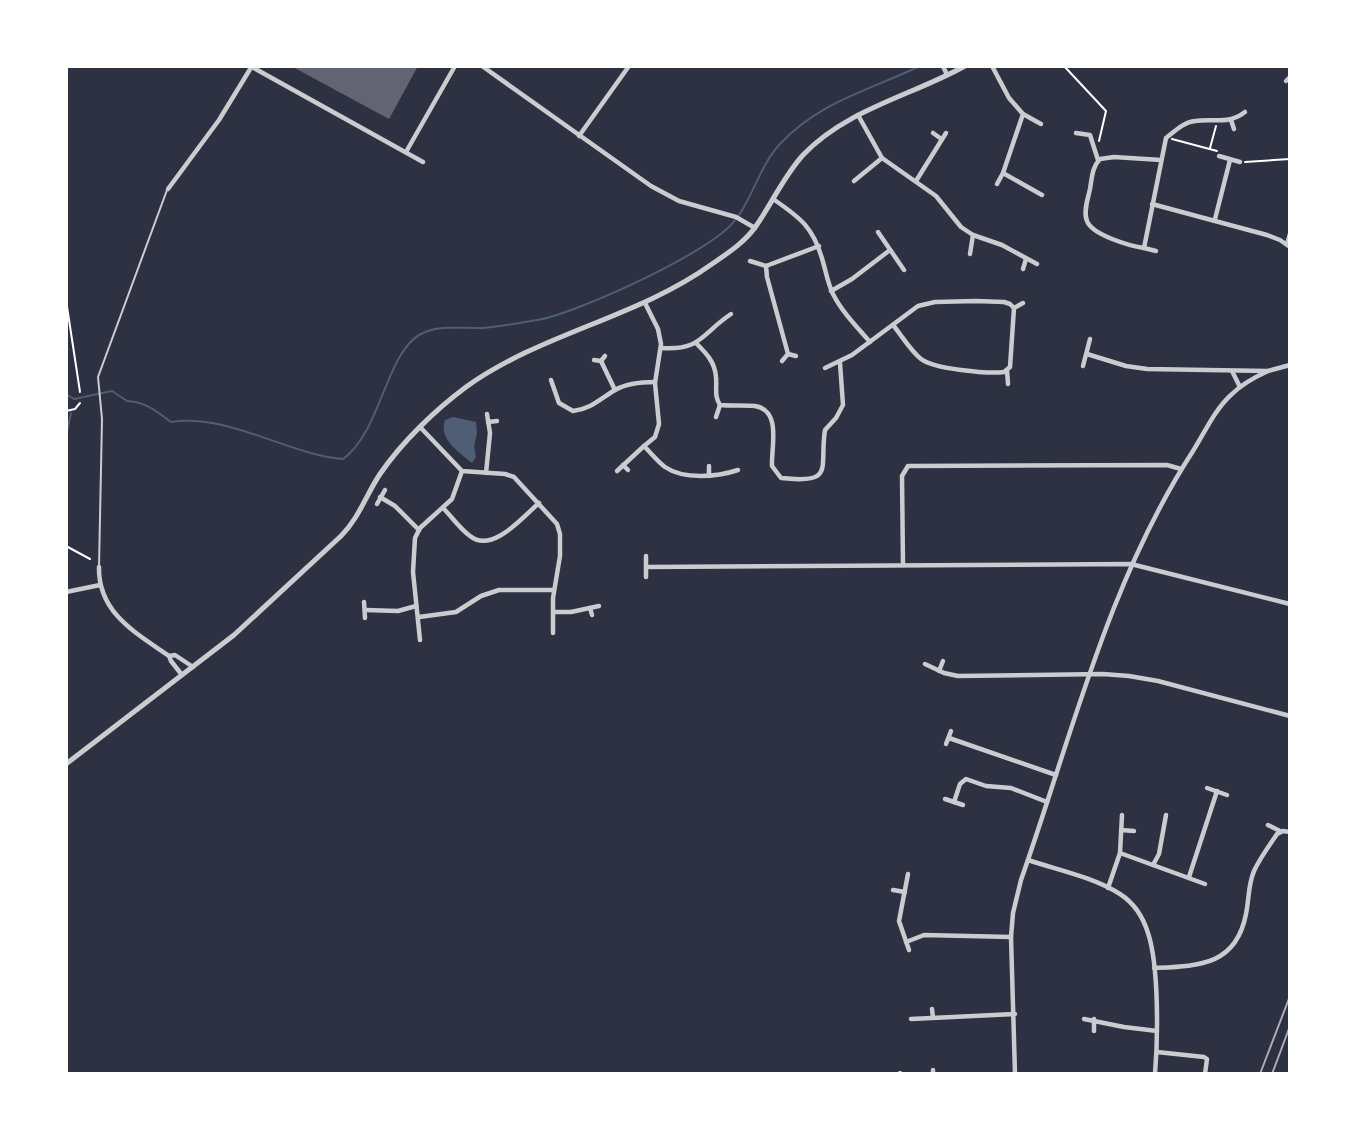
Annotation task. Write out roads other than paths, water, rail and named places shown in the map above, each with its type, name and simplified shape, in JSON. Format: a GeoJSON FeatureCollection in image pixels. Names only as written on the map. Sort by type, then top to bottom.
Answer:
{"type":"FeatureCollection","features":[{"type":"Feature","properties":{"kind":"street"},"geometry":{"type":"LineString","coordinates":[[406,152],[455,66]]}},
{"type":"Feature","properties":{"kind":"street"},"geometry":{"type":"LineString","coordinates":[[482,66],[670,198],[731,216],[755,228]]}},
{"type":"Feature","properties":{"kind":"street"},"geometry":{"type":"LineString","coordinates":[[579,136],[629,66]]}},
{"type":"Feature","properties":{"kind":"street"},"geometry":{"type":"LineString","coordinates":[[943,66],[947,76]]}},
{"type":"Feature","properties":{"kind":"street"},"geometry":{"type":"LineString","coordinates":[[66,764],[239,630],[350,527],[386,466],[458,393],[484,376],[555,340],[645,303],[708,267],[738,245],[755,228],[803,156],[837,127],[965,66]]}},
{"type":"Feature","properties":{"kind":"street"},"geometry":{"type":"LineString","coordinates":[[992,66],[1009,98],[1023,114],[1041,124]]}},
{"type":"Feature","properties":{"kind":"street"},"geometry":{"type":"LineString","coordinates":[[167,189],[219,120],[252,67],[423,162]]}},
{"type":"Feature","properties":{"kind":"street"},"geometry":{"type":"LineString","coordinates":[[1144,248],[1166,138],[1192,121],[1231,120],[1245,112]]}},
{"type":"Feature","properties":{"kind":"street"},"geometry":{"type":"LineString","coordinates":[[997,184],[1023,114]]}},
{"type":"Feature","properties":{"kind":"street"},"geometry":{"type":"LineString","coordinates":[[858,115],[882,159],[936,196],[961,227],[1037,264]]}},
{"type":"Feature","properties":{"kind":"street"},"geometry":{"type":"LineString","coordinates":[[1231,120],[1234,129]]}},
{"type":"Feature","properties":{"kind":"street"},"geometry":{"type":"LineString","coordinates":[[916,181],[946,132]]}},
{"type":"Feature","properties":{"kind":"street"},"geometry":{"type":"LineString","coordinates":[[933,133],[940,138]]}},
{"type":"Feature","properties":{"kind":"street"},"geometry":{"type":"LineString","coordinates":[[1076,133],[1090,135],[1099,160]]}},
{"type":"Feature","properties":{"kind":"street"},"geometry":{"type":"LineString","coordinates":[[1219,156],[1240,162]]}},
{"type":"Feature","properties":{"kind":"street"},"geometry":{"type":"LineString","coordinates":[[1156,251],[1116,240],[1092,229],[1087,224],[1086,212],[1093,170],[1099,160],[1114,157],[1161,160]]}},
{"type":"Feature","properties":{"kind":"street"},"geometry":{"type":"LineString","coordinates":[[854,181],[882,159]]}},
{"type":"Feature","properties":{"kind":"street"},"geometry":{"type":"LineString","coordinates":[[1214,219],[1230,160]]}},
{"type":"Feature","properties":{"kind":"street"},"geometry":{"type":"LineString","coordinates":[[1003,173],[1042,195]]}},
{"type":"Feature","properties":{"kind":"street"},"geometry":{"type":"LineString","coordinates":[[773,199],[803,220],[819,246],[831,291],[841,308],[870,342]]}},
{"type":"Feature","properties":{"kind":"street"},"geometry":{"type":"LineString","coordinates":[[1152,204],[1267,235],[1288,246],[1290,234]]}},
{"type":"Feature","properties":{"kind":"street"},"geometry":{"type":"LineString","coordinates":[[878,232],[904,270]]}},
{"type":"Feature","properties":{"kind":"street"},"geometry":{"type":"LineString","coordinates":[[970,254],[973,235]]}},
{"type":"Feature","properties":{"kind":"street"},"geometry":{"type":"LineString","coordinates":[[750,261],[766,265],[819,246]]}},
{"type":"Feature","properties":{"kind":"street"},"geometry":{"type":"LineString","coordinates":[[831,291],[852,279],[890,250]]}},
{"type":"Feature","properties":{"kind":"street"},"geometry":{"type":"LineString","coordinates":[[1023,270],[1026,259]]}},
{"type":"Feature","properties":{"kind":"street"},"geometry":{"type":"LineString","coordinates":[[766,265],[788,354]]}},
{"type":"Feature","properties":{"kind":"street"},"geometry":{"type":"LineString","coordinates":[[825,368],[840,363],[908,312],[936,302],[1004,302],[1014,308]]}},
{"type":"Feature","properties":{"kind":"street"},"geometry":{"type":"LineString","coordinates":[[617,471],[654,437],[659,426],[655,382],[661,348],[658,330],[645,303]]}},
{"type":"Feature","properties":{"kind":"street"},"geometry":{"type":"LineString","coordinates":[[1014,308],[1023,303]]}},
{"type":"Feature","properties":{"kind":"street"},"geometry":{"type":"LineString","coordinates":[[893,325],[920,358],[928,363],[998,373],[1010,367],[1014,308]]}},
{"type":"Feature","properties":{"kind":"street"},"geometry":{"type":"LineString","coordinates":[[661,348],[683,349],[696,343],[731,314]]}},
{"type":"Feature","properties":{"kind":"street"},"geometry":{"type":"LineString","coordinates":[[716,325],[722,332]]}},
{"type":"Feature","properties":{"kind":"street"},"geometry":{"type":"LineString","coordinates":[[1083,366],[1090,339]]}},
{"type":"Feature","properties":{"kind":"street"},"geometry":{"type":"LineString","coordinates":[[696,343],[714,365],[716,396],[720,405],[716,417]]}},
{"type":"Feature","properties":{"kind":"street"},"geometry":{"type":"LineString","coordinates":[[788,354],[796,356]]}},
{"type":"Feature","properties":{"kind":"street"},"geometry":{"type":"LineString","coordinates":[[782,361],[788,354]]}},
{"type":"Feature","properties":{"kind":"street"},"geometry":{"type":"LineString","coordinates":[[1087,354],[1137,369],[1268,371]]}},
{"type":"Feature","properties":{"kind":"street"},"geometry":{"type":"LineString","coordinates":[[594,360],[603,358],[615,390]]}},
{"type":"Feature","properties":{"kind":"street"},"geometry":{"type":"LineString","coordinates":[[720,405],[757,406],[764,409],[774,424],[771,445],[774,471],[781,478],[812,479],[825,467],[825,430],[843,405],[840,363]]}},
{"type":"Feature","properties":{"kind":"street"},"geometry":{"type":"LineString","coordinates":[[1015,1073],[1011,937],[1018,890],[1089,674],[1131,564],[1181,469],[1219,409],[1240,387],[1268,371],[1290,365]]}},
{"type":"Feature","properties":{"kind":"street"},"geometry":{"type":"LineString","coordinates":[[1007,370],[1009,384]]}},
{"type":"Feature","properties":{"kind":"street"},"geometry":{"type":"LineString","coordinates":[[1232,371],[1240,387]]}},
{"type":"Feature","properties":{"kind":"street"},"geometry":{"type":"LineString","coordinates":[[551,380],[556,404],[577,411],[593,406],[615,390],[634,383],[655,382]]}},
{"type":"Feature","properties":{"kind":"street"},"geometry":{"type":"LineString","coordinates":[[486,473],[490,438],[487,414]]}},
{"type":"Feature","properties":{"kind":"street"},"geometry":{"type":"LineString","coordinates":[[488,422],[497,421]]}},
{"type":"Feature","properties":{"kind":"street"},"geometry":{"type":"LineString","coordinates":[[421,428],[462,471],[514,477],[554,519],[559,531],[559,559],[554,590],[553,634]]}},
{"type":"Feature","properties":{"kind":"street"},"geometry":{"type":"LineString","coordinates":[[644,446],[664,466],[688,475],[738,471]]}},
{"type":"Feature","properties":{"kind":"street"},"geometry":{"type":"LineString","coordinates":[[623,465],[628,470]]}},
{"type":"Feature","properties":{"kind":"street"},"geometry":{"type":"LineString","coordinates":[[903,565],[902,476],[908,466],[1167,465],[1181,469]]}},
{"type":"Feature","properties":{"kind":"street"},"geometry":{"type":"LineString","coordinates":[[709,466],[709,475]]}},
{"type":"Feature","properties":{"kind":"street"},"geometry":{"type":"LineString","coordinates":[[420,640],[413,566],[415,538],[419,530],[454,497],[462,471]]}},
{"type":"Feature","properties":{"kind":"street"},"geometry":{"type":"LineString","coordinates":[[377,504],[385,490]]}},
{"type":"Feature","properties":{"kind":"street"},"geometry":{"type":"LineString","coordinates":[[380,498],[398,508],[419,530]]}},
{"type":"Feature","properties":{"kind":"street"},"geometry":{"type":"LineString","coordinates":[[443,508],[469,536],[486,541],[498,538],[539,503]]}},
{"type":"Feature","properties":{"kind":"street"},"geometry":{"type":"LineString","coordinates":[[646,556],[646,577]]}},
{"type":"Feature","properties":{"kind":"street"},"geometry":{"type":"LineString","coordinates":[[646,567],[778,563],[1131,564],[1290,604]]}},
{"type":"Feature","properties":{"kind":"street"},"geometry":{"type":"LineString","coordinates":[[99,567],[100,585],[108,606],[119,619],[169,656],[182,675]]}},
{"type":"Feature","properties":{"kind":"street"},"geometry":{"type":"LineString","coordinates":[[66,592],[100,585]]}},
{"type":"Feature","properties":{"kind":"street"},"geometry":{"type":"LineString","coordinates":[[419,617],[456,612],[481,596],[499,590],[554,590]]}},
{"type":"Feature","properties":{"kind":"street"},"geometry":{"type":"LineString","coordinates":[[364,602],[365,618]]}},
{"type":"Feature","properties":{"kind":"street"},"geometry":{"type":"LineString","coordinates":[[365,610],[398,611],[416,606]]}},
{"type":"Feature","properties":{"kind":"street"},"geometry":{"type":"LineString","coordinates":[[553,612],[599,606]]}},
{"type":"Feature","properties":{"kind":"street"},"geometry":{"type":"LineString","coordinates":[[590,608],[592,615]]}},
{"type":"Feature","properties":{"kind":"street"},"geometry":{"type":"LineString","coordinates":[[169,656],[175,655],[193,667]]}},
{"type":"Feature","properties":{"kind":"street"},"geometry":{"type":"LineString","coordinates":[[939,671],[943,660]]}},
{"type":"Feature","properties":{"kind":"street"},"geometry":{"type":"LineString","coordinates":[[925,664],[958,676],[1129,676],[1158,681],[1290,716]]}},
{"type":"Feature","properties":{"kind":"street"},"geometry":{"type":"LineString","coordinates":[[946,744],[951,731]]}},
{"type":"Feature","properties":{"kind":"street"},"geometry":{"type":"LineString","coordinates":[[948,738],[1056,775]]}},
{"type":"Feature","properties":{"kind":"street"},"geometry":{"type":"LineString","coordinates":[[954,802],[960,784],[966,779],[986,786],[1011,788],[1047,802]]}},
{"type":"Feature","properties":{"kind":"street"},"geometry":{"type":"LineString","coordinates":[[1207,788],[1227,795]]}},
{"type":"Feature","properties":{"kind":"street"},"geometry":{"type":"LineString","coordinates":[[1189,877],[1217,792]]}},
{"type":"Feature","properties":{"kind":"street"},"geometry":{"type":"LineString","coordinates":[[945,799],[962,805]]}},
{"type":"Feature","properties":{"kind":"street"},"geometry":{"type":"LineString","coordinates":[[1108,888],[1120,853],[1122,815]]}},
{"type":"Feature","properties":{"kind":"street"},"geometry":{"type":"LineString","coordinates":[[1153,865],[1166,815]]}},
{"type":"Feature","properties":{"kind":"street"},"geometry":{"type":"LineString","coordinates":[[1268,825],[1290,832]]}},
{"type":"Feature","properties":{"kind":"street"},"geometry":{"type":"LineString","coordinates":[[1121,830],[1134,831]]}},
{"type":"Feature","properties":{"kind":"street"},"geometry":{"type":"LineString","coordinates":[[1154,968],[1204,964],[1228,952],[1243,929],[1254,872],[1280,831]]}},
{"type":"Feature","properties":{"kind":"street"},"geometry":{"type":"LineString","coordinates":[[1120,853],[1205,884]]}},
{"type":"Feature","properties":{"kind":"street"},"geometry":{"type":"LineString","coordinates":[[1028,860],[1108,888],[1120,894],[1138,911],[1149,934],[1154,968],[1157,1031],[1155,1073]]}},
{"type":"Feature","properties":{"kind":"street"},"geometry":{"type":"LineString","coordinates":[[908,874],[899,920],[909,950]]}},
{"type":"Feature","properties":{"kind":"street"},"geometry":{"type":"LineString","coordinates":[[893,890],[905,892]]}},
{"type":"Feature","properties":{"kind":"street"},"geometry":{"type":"LineString","coordinates":[[906,942],[924,935],[1011,937]]}},
{"type":"Feature","properties":{"kind":"street"},"geometry":{"type":"LineString","coordinates":[[932,1009],[933,1018]]}},
{"type":"Feature","properties":{"kind":"street"},"geometry":{"type":"LineString","coordinates":[[911,1019],[1015,1014]]}},
{"type":"Feature","properties":{"kind":"street"},"geometry":{"type":"LineString","coordinates":[[1084,1019],[1157,1031]]}},
{"type":"Feature","properties":{"kind":"street"},"geometry":{"type":"LineString","coordinates":[[1094,1019],[1094,1031]]}},
{"type":"Feature","properties":{"kind":"street"},"geometry":{"type":"LineString","coordinates":[[1157,1052],[1204,1057],[1207,1059],[1205,1073]]}},
{"type":"Feature","properties":{"kind":"lane"},"geometry":{"type":"LineString","coordinates":[[99,567],[102,419],[98,377],[167,189]]}},
{"type":"Feature","properties":{"kind":"water"},"geometry":{"type":"Polygon","coordinates":[[[453,417],[476,422],[476,457],[472,463],[447,439],[445,420],[453,417]]]}},
{"type":"Feature","properties":{"kind":"waterway"},"geometry":{"type":"LineString","coordinates":[[739,215],[762,170],[779,145],[794,130],[845,98],[920,66]]}},
{"type":"Feature","properties":{"kind":"waterway"},"geometry":{"type":"LineString","coordinates":[[66,394],[74,399],[112,391],[127,401],[150,408],[171,422],[214,423],[300,450],[343,459],[356,447],[366,431],[399,357],[409,343],[421,334],[444,328],[484,328],[531,321],[581,306],[673,264],[701,248],[735,220]]}},
{"type":"Feature","properties":{"kind":"waterway"},"geometry":{"type":"LineString","coordinates":[[66,436],[71,413]]}},
{"type":"Feature","properties":{"kind":"railway"},"geometry":{"type":"LineString","coordinates":[[1260,1074],[1290,996]]}},
{"type":"Feature","properties":{"kind":"railway"},"geometry":{"type":"LineString","coordinates":[[1272,1074],[1290,1026]]}}]}
